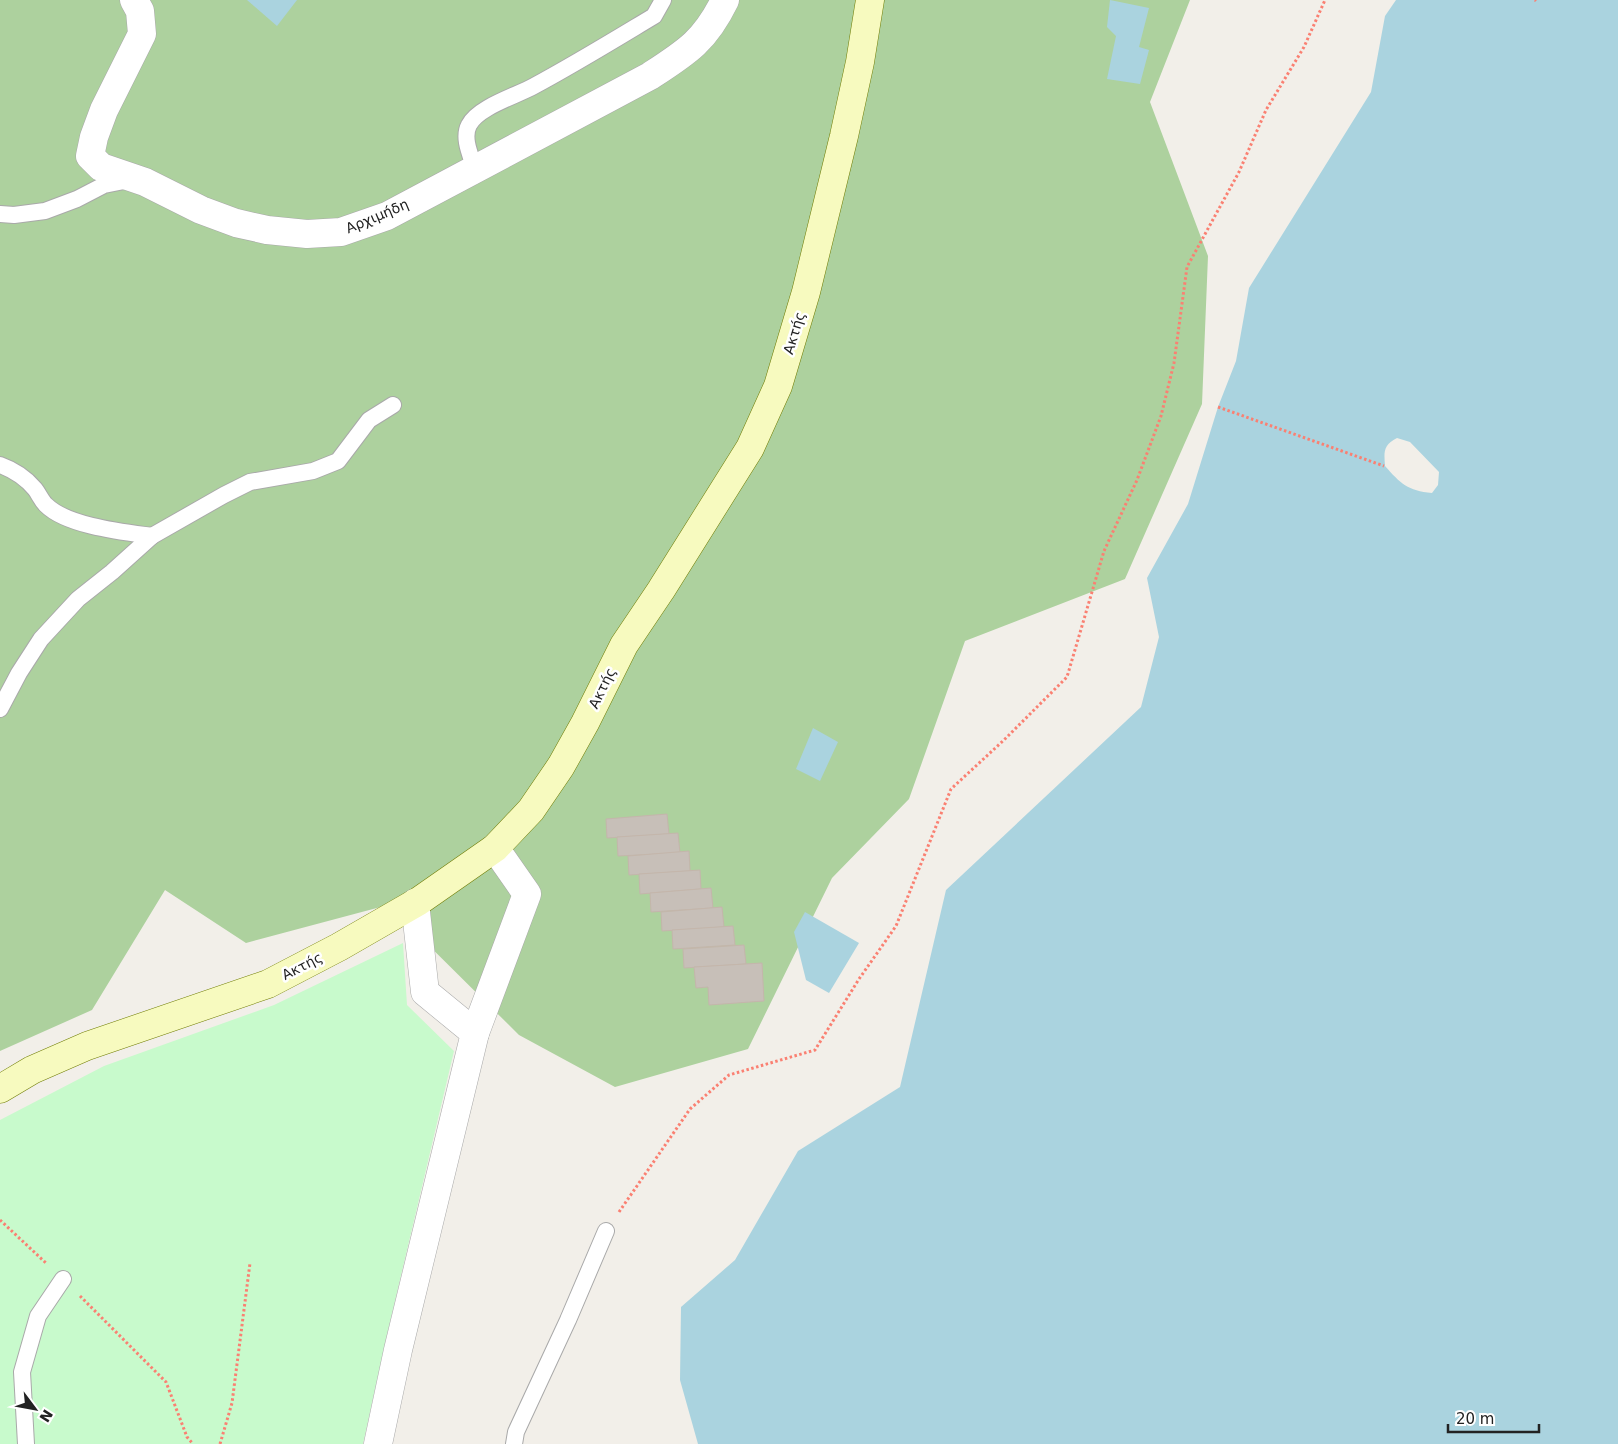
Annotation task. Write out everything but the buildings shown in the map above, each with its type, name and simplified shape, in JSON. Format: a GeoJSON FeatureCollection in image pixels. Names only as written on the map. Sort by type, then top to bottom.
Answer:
{"type":"FeatureCollection","features":[{"type":"Feature","properties":{"kind":"street","name":"Αρχιμήδη"},"geometry":{"type":"LineString","coordinates":[[134,0],[140,11],[142,34],[104,110],[94,137],[90,156],[101,166],[236,223],[267,230],[307,234],[341,232],[386,216],[650,76],[683,55],[705,34],[724,0]]}},
{"type":"Feature","properties":{"kind":"street","name":"Ακτής"},"geometry":{"type":"LineString","coordinates":[[0,1089],[32,1070],[88,1046],[268,984],[339,947],[415,902],[495,848],[531,810],[561,766],[624,645],[661,590],[750,448],[778,386],[806,292],[844,136],[860,62],[870,0]]}},
{"type":"Feature","properties":{"kind":"street"},"geometry":{"type":"LineString","coordinates":[[378,1444],[398,1350],[475,1033],[527,894],[495,848]]}},
{"type":"Feature","properties":{"kind":"street"},"geometry":{"type":"LineString","coordinates":[[415,902],[425,992],[475,1033]]}},
{"type":"Feature","properties":{"kind":"lane"},"geometry":{"type":"LineString","coordinates":[[475,169],[468,148],[466,130],[470,122],[494,104],[532,87],[654,16],[663,0]]}},
{"type":"Feature","properties":{"kind":"lane"},"geometry":{"type":"LineString","coordinates":[[0,214],[14,215],[45,211],[77,199],[104,185],[134,179]]}},
{"type":"Feature","properties":{"kind":"lane"},"geometry":{"type":"LineString","coordinates":[[0,709],[19,673],[41,640],[78,599],[152,536],[250,482],[313,471],[338,461],[369,420],[394,405]]}},
{"type":"Feature","properties":{"kind":"lane"},"geometry":{"type":"LineString","coordinates":[[0,465],[16,471],[34,488],[46,505],[64,516],[99,529],[152,536]]}},
{"type":"Feature","properties":{"kind":"lane"},"geometry":{"type":"LineString","coordinates":[[514,1444],[516,1432],[606,1232]]}},
{"type":"Feature","properties":{"kind":"lane"},"geometry":{"type":"LineString","coordinates":[[26,1444],[22,1372],[38,1316],[63,1279]]}},
{"type":"Feature","properties":{"kind":"path"},"geometry":{"type":"LineString","coordinates":[[606,1232],[690,1109],[729,1075],[815,1050],[896,926],[951,789],[1004,740],[1067,677],[1104,551],[1137,480],[1161,416],[1174,363],[1187,267],[1239,172],[1266,110],[1304,47],[1325,0]]}},
{"type":"Feature","properties":{"kind":"path"},"geometry":{"type":"LineString","coordinates":[[1218,407],[1384,466]]}},
{"type":"Feature","properties":{"kind":"path"},"geometry":{"type":"LineString","coordinates":[[0,1220],[63,1279],[166,1382],[187,1437],[193,1444]]}},
{"type":"Feature","properties":{"kind":"path"},"geometry":{"type":"LineString","coordinates":[[220,1444],[232,1403],[250,1263]]}},
{"type":"Feature","properties":{"kind":"green space"},"geometry":{"type":"Polygon","coordinates":[[[0,0],[1190,0],[1150,102],[1208,256],[1202,404],[1125,579],[965,641],[909,799],[832,878],[748,1049],[615,1087],[519,1035],[388,905],[246,943],[165,890],[92,1010],[0,1051],[0,0]]]}},
{"type":"Feature","properties":{"kind":"green space"},"geometry":{"type":"Polygon","coordinates":[[[403,943],[407,1005],[454,1051],[363,1444],[0,1444],[0,1120],[104,1066],[274,1005],[403,943]]]}},
{"type":"Feature","properties":{"kind":"water"},"geometry":{"type":"Polygon","coordinates":[[[247,0],[297,0],[277,26],[247,0]]]}},
{"type":"Feature","properties":{"kind":"water"},"geometry":{"type":"Polygon","coordinates":[[[1110,0],[1149,8],[1139,47],[1149,50],[1140,84],[1107,79],[1116,36],[1107,27],[1110,0]]]}},
{"type":"Feature","properties":{"kind":"water"},"geometry":{"type":"Polygon","coordinates":[[[1396,0],[1618,0],[1618,1444],[698,1444],[680,1380],[681,1307],[735,1260],[798,1151],[900,1087],[946,890],[1141,707],[1159,637],[1147,578],[1188,504],[1218,407],[1236,361],[1249,288],[1371,92],[1385,16],[1396,0]],[[1397,438],[1389,443],[1385,449],[1385,466],[1405,485],[1432,493],[1438,485],[1439,472],[1410,442],[1397,438]]]}},
{"type":"Feature","properties":{"kind":"water"},"geometry":{"type":"Polygon","coordinates":[[[813,728],[838,742],[820,781],[796,769],[813,728]]]}},
{"type":"Feature","properties":{"kind":"water"},"geometry":{"type":"Polygon","coordinates":[[[805,912],[859,943],[829,993],[806,980],[794,932],[805,912]]]}}]}
